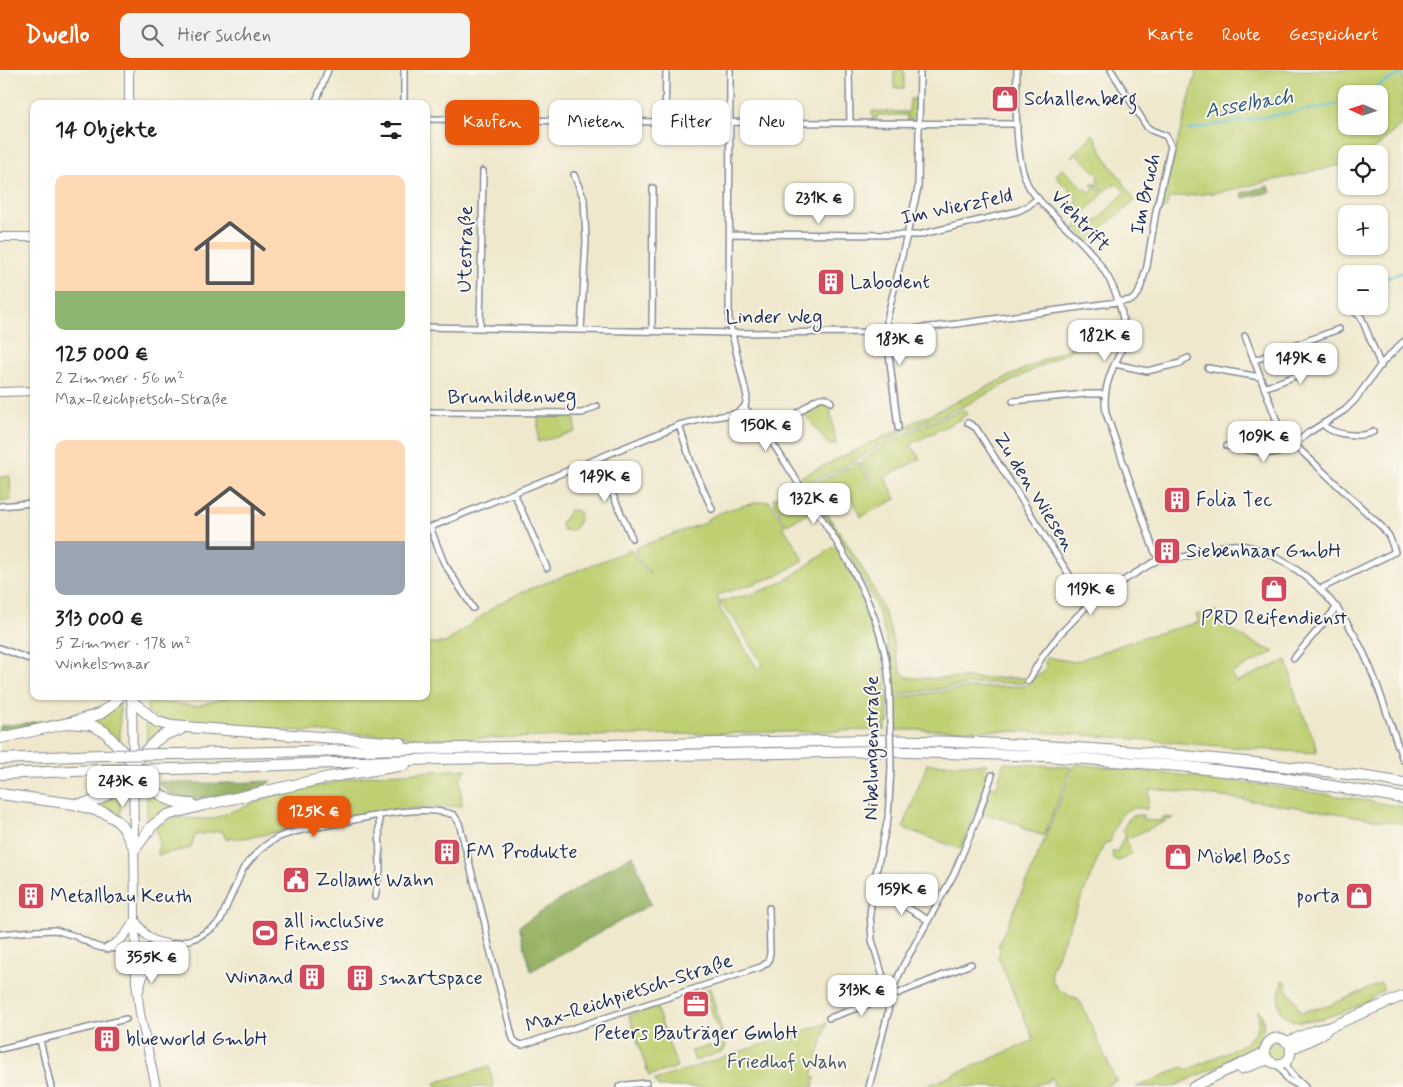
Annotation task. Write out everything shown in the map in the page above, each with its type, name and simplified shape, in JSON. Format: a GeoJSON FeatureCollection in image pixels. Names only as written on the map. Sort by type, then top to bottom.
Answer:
{"type":"FeatureCollection","features":[{"type":"Feature","properties":{"kind":"highway"},"geometry":{"type":"LineString","coordinates":[[0,738],[69,723],[100,714],[116,700]]}},
{"type":"Feature","properties":{"kind":"highway"},"geometry":{"type":"LineString","coordinates":[[133,700],[157,722],[172,726],[460,747]]}},
{"type":"Feature","properties":{"kind":"highway"},"geometry":{"type":"LineString","coordinates":[[69,723],[91,725],[105,732],[164,798],[180,804],[204,804]]}},
{"type":"Feature","properties":{"kind":"highway"},"geometry":{"type":"LineString","coordinates":[[74,804],[92,803],[106,796],[159,737],[170,731],[194,728]]}},
{"type":"Feature","properties":{"kind":"highway"},"geometry":{"type":"LineString","coordinates":[[0,759],[460,747],[912,740],[1047,745],[1181,755],[1322,771],[1401,783]]}},
{"type":"Feature","properties":{"kind":"highway"},"geometry":{"type":"LineString","coordinates":[[0,774],[439,759],[874,751],[1046,756],[1180,766],[1283,778],[1403,798]]}},
{"type":"Feature","properties":{"kind":"highway"},"geometry":{"type":"LineString","coordinates":[[0,794],[74,804],[104,813],[115,819],[123,827],[134,849],[152,826],[167,816],[204,804],[330,777],[439,759]]}},
{"type":"Feature","properties":{"kind":"main road"},"geometry":{"type":"LineString","coordinates":[[129,70],[129,100]]}},
{"type":"Feature","properties":{"kind":"main road"},"geometry":{"type":"LineString","coordinates":[[0,237],[30,237]]}},
{"type":"Feature","properties":{"kind":"main road"},"geometry":{"type":"LineString","coordinates":[[0,392],[30,391]]}},
{"type":"Feature","properties":{"kind":"main road"},"geometry":{"type":"LineString","coordinates":[[132,700],[137,998],[156,1087]]}},
{"type":"Feature","properties":{"kind":"main road"},"geometry":{"type":"LineString","coordinates":[[135,920],[148,938],[164,945],[147,964],[137,998]]}},
{"type":"Feature","properties":{"kind":"main road"},"geometry":{"type":"LineString","coordinates":[[107,948],[123,939],[135,920]]}},
{"type":"Feature","properties":{"kind":"main road"},"geometry":{"type":"LineString","coordinates":[[1288,1046],[1316,1030],[1330,1027],[1403,996]]}},
{"type":"Feature","properties":{"kind":"main road"},"geometry":{"type":"LineString","coordinates":[[1280,1038],[1288,1046],[1290,1054],[1283,1063],[1274,1064],[1267,1056],[1266,1046],[1273,1039],[1280,1038]]}},
{"type":"Feature","properties":{"kind":"main road"},"geometry":{"type":"LineString","coordinates":[[1194,1087],[1267,1056]]}},
{"type":"Feature","properties":{"kind":"street"},"geometry":{"type":"LineString","coordinates":[[317,100],[328,70]]}},
{"type":"Feature","properties":{"kind":"street"},"geometry":{"type":"LineString","coordinates":[[404,70],[404,100]]}},
{"type":"Feature","properties":{"kind":"street"},"geometry":{"type":"LineString","coordinates":[[665,100],[666,70]]}},
{"type":"Feature","properties":{"kind":"street"},"geometry":{"type":"LineString","coordinates":[[730,70],[730,100]]}},
{"type":"Feature","properties":{"kind":"street"},"geometry":{"type":"LineString","coordinates":[[849,70],[850,123]]}},
{"type":"Feature","properties":{"kind":"street"},"geometry":{"type":"LineString","coordinates":[[898,428],[887,332],[888,319],[918,188],[920,70]]}},
{"type":"Feature","properties":{"kind":"street","name":"Viehtrift"},"geometry":{"type":"LineString","coordinates":[[1018,70],[1019,146],[1024,173],[1030,188],[1096,257],[1111,282],[1119,302],[1124,322],[1124,338],[1108,381],[1105,406],[1108,421],[1153,548],[1159,559]]}},
{"type":"Feature","properties":{"kind":"street","name":"Im Bruch"},"geometry":{"type":"LineString","coordinates":[[1111,70],[1147,126],[1151,130],[1166,136],[1171,146],[1156,211],[1147,266],[1140,289],[1135,298],[1119,302]]}},
{"type":"Feature","properties":{"kind":"street"},"geometry":{"type":"LineString","coordinates":[[430,119],[652,122]]}},
{"type":"Feature","properties":{"kind":"street"},"geometry":{"type":"LineString","coordinates":[[730,122],[1018,124]]}},
{"type":"Feature","properties":{"kind":"street"},"geometry":{"type":"LineString","coordinates":[[430,527],[679,425],[734,414],[744,407],[747,397],[729,321],[730,145]]}},
{"type":"Feature","properties":{"kind":"street","name":"Utestraße"},"geometry":{"type":"LineString","coordinates":[[480,328],[482,171]]}},
{"type":"Feature","properties":{"kind":"street"},"geometry":{"type":"LineString","coordinates":[[574,176],[584,199],[586,242],[581,330]]}},
{"type":"Feature","properties":{"kind":"street"},"geometry":{"type":"LineString","coordinates":[[652,331],[653,188]]}},
{"type":"Feature","properties":{"kind":"street","name":"Im Wierzfeld"},"geometry":{"type":"LineString","coordinates":[[730,234],[908,235],[1018,211],[1038,198]]}},
{"type":"Feature","properties":{"kind":"street","name":"Linder Weg"},"geometry":{"type":"LineString","coordinates":[[430,328],[732,333],[887,332],[1119,302]]}},
{"type":"Feature","properties":{"kind":"street"},"geometry":{"type":"LineString","coordinates":[[1359,315],[1380,366]]}},
{"type":"Feature","properties":{"kind":"street"},"geometry":{"type":"LineString","coordinates":[[1255,360],[1339,329]]}},
{"type":"Feature","properties":{"kind":"street"},"geometry":{"type":"LineString","coordinates":[[1245,336],[1276,420],[1295,444],[1382,527],[1389,536],[1395,552],[1324,587],[1322,590]]}},
{"type":"Feature","properties":{"kind":"street"},"geometry":{"type":"LineString","coordinates":[[1227,446],[1260,452],[1277,453],[1288,450],[1308,433],[1345,410],[1380,366],[1403,342]]}},
{"type":"Feature","properties":{"kind":"street"},"geometry":{"type":"LineString","coordinates":[[1115,364],[1147,371],[1181,363],[1182,360],[1188,358]]}},
{"type":"Feature","properties":{"kind":"street"},"geometry":{"type":"LineString","coordinates":[[1264,388],[1319,367],[1326,361]]}},
{"type":"Feature","properties":{"kind":"street"},"geometry":{"type":"LineString","coordinates":[[1208,368],[1260,377]]}},
{"type":"Feature","properties":{"kind":"street"},"geometry":{"type":"LineString","coordinates":[[1013,401],[1105,394]]}},
{"type":"Feature","properties":{"kind":"street"},"geometry":{"type":"LineString","coordinates":[[768,436],[814,400],[823,397],[831,402]]}},
{"type":"Feature","properties":{"kind":"street","name":"Brunhildenweg"},"geometry":{"type":"LineString","coordinates":[[430,412],[582,413],[597,406]]}},
{"type":"Feature","properties":{"kind":"street","name":"Nibelungenstraße"},"geometry":{"type":"LineString","coordinates":[[744,407],[761,425],[850,564],[868,599],[884,646],[890,696],[891,768],[888,818],[873,887],[870,914],[872,940],[889,997]]}},
{"type":"Feature","properties":{"kind":"street","name":"Zu den Wiesen"},"geometry":{"type":"LineString","coordinates":[[968,423],[976,428],[1089,604]]}},
{"type":"Feature","properties":{"kind":"street"},"geometry":{"type":"LineString","coordinates":[[1323,424],[1326,428],[1336,432],[1362,436],[1372,432]]}},
{"type":"Feature","properties":{"kind":"street"},"geometry":{"type":"LineString","coordinates":[[679,425],[691,462],[712,509]]}},
{"type":"Feature","properties":{"kind":"street"},"geometry":{"type":"LineString","coordinates":[[597,459],[632,538]]}},
{"type":"Feature","properties":{"kind":"street"},"geometry":{"type":"LineString","coordinates":[[514,493],[547,568]]}},
{"type":"Feature","properties":{"kind":"street"},"geometry":{"type":"LineString","coordinates":[[0,506],[30,503]]}},
{"type":"Feature","properties":{"kind":"street"},"geometry":{"type":"LineString","coordinates":[[430,532],[444,563],[473,608]]}},
{"type":"Feature","properties":{"kind":"street"},"geometry":{"type":"LineString","coordinates":[[1028,681],[1044,654],[1060,634],[1089,604],[1121,582],[1159,559],[1172,560],[1228,544],[1249,546],[1295,568],[1322,590],[1337,607],[1357,638],[1370,665],[1403,760]]}},
{"type":"Feature","properties":{"kind":"street"},"geometry":{"type":"LineString","coordinates":[[1294,658],[1337,607]]}},
{"type":"Feature","properties":{"kind":"street"},"geometry":{"type":"LineString","coordinates":[[0,648],[30,660]]}},
{"type":"Feature","properties":{"kind":"street"},"geometry":{"type":"LineString","coordinates":[[869,1087],[888,1013],[889,997],[904,964],[954,874],[978,816],[992,775]]}},
{"type":"Feature","properties":{"kind":"street","name":"Max-Reichpietsch-Straße"},"geometry":{"type":"LineString","coordinates":[[0,934],[55,930],[75,936],[94,946],[135,950],[183,942],[198,937],[220,921],[244,869],[261,848],[277,838],[300,830],[379,815],[432,811],[448,813],[454,815],[457,819],[483,915],[487,938],[513,1039],[517,1044],[522,1045],[761,967],[768,962],[770,953],[770,908]]}},
{"type":"Feature","properties":{"kind":"street"},"geometry":{"type":"LineString","coordinates":[[375,897],[380,871],[379,815]]}},
{"type":"Feature","properties":{"kind":"street"},"geometry":{"type":"LineString","coordinates":[[886,895],[928,920]]}},
{"type":"Feature","properties":{"kind":"street"},"geometry":{"type":"LineString","coordinates":[[829,1018],[889,997],[972,964]]}},
{"type":"Feature","properties":{"kind":"street"},"geometry":{"type":"LineString","coordinates":[[0,1049],[126,1019]]}},
{"type":"Feature","properties":{"kind":"street"},"geometry":{"type":"LineString","coordinates":[[40,1040],[51,1087]]}},
{"type":"Feature","properties":{"kind":"street"},"geometry":{"type":"LineString","coordinates":[[1287,1060],[1286,1064],[1290,1071],[1305,1087]]}},
{"type":"Feature","properties":{"kind":"street"},"geometry":{"type":"LineString","coordinates":[[1278,1064],[1287,1078],[1301,1087]]}},
{"type":"Feature","properties":{"kind":"street"},"geometry":{"type":"LineString","coordinates":[[619,1087],[646,1083]]}},
{"type":"Feature","properties":{"kind":"green space"},"geometry":{"type":"Polygon","coordinates":[[[894,70],[904,70],[904,88],[894,88],[894,70]]]}},
{"type":"Feature","properties":{"kind":"green space"},"geometry":{"type":"Polygon","coordinates":[[[1197,70],[1403,70],[1403,123],[1379,145],[1338,145],[1338,166],[1221,192],[1169,198],[1166,208],[1161,210],[1197,70]]]}},
{"type":"Feature","properties":{"kind":"green space"},"geometry":{"type":"Polygon","coordinates":[[[910,99],[916,99],[916,115],[911,120],[907,120],[907,115],[877,115],[877,120],[873,120],[872,111],[909,112],[910,99]]]}},
{"type":"Feature","properties":{"kind":"green space"},"geometry":{"type":"Polygon","coordinates":[[[1093,134],[1109,163],[1135,201],[1102,228],[1089,243],[1075,227],[1082,220],[1087,223],[1091,219],[1095,223],[1125,192],[1116,183],[1104,192],[1093,183],[1098,185],[1099,181],[1096,179],[1099,176],[1077,154],[1071,156],[1093,134]]]}},
{"type":"Feature","properties":{"kind":"green space"},"geometry":{"type":"Polygon","coordinates":[[[1062,169],[1085,190],[1087,189],[1092,192],[1094,188],[1092,184],[1103,194],[1085,212],[1075,202],[1077,198],[1055,176],[1062,169]]]}},
{"type":"Feature","properties":{"kind":"green space"},"geometry":{"type":"Polygon","coordinates":[[[1269,186],[1271,192],[1243,198],[1241,193],[1269,186]]]}},
{"type":"Feature","properties":{"kind":"green space"},"geometry":{"type":"Polygon","coordinates":[[[1118,326],[1118,329],[1085,343],[964,406],[902,432],[841,469],[804,483],[800,477],[1045,359],[1118,326]]]}},
{"type":"Feature","properties":{"kind":"green space"},"geometry":{"type":"Polygon","coordinates":[[[815,404],[830,407],[836,444],[829,445],[803,412],[815,404]]]}},
{"type":"Feature","properties":{"kind":"green space"},"geometry":{"type":"Polygon","coordinates":[[[962,410],[967,414],[961,419],[911,444],[920,459],[885,477],[896,499],[861,517],[849,492],[821,505],[875,591],[888,622],[899,666],[904,675],[914,678],[1028,678],[1026,682],[1022,683],[982,683],[895,695],[887,642],[878,612],[846,549],[807,489],[810,484],[859,462],[872,487],[874,485],[861,461],[897,438],[962,410]]]}},
{"type":"Feature","properties":{"kind":"green space"},"geometry":{"type":"Polygon","coordinates":[[[538,417],[573,417],[575,419],[575,432],[538,442],[538,417]]]}},
{"type":"Feature","properties":{"kind":"green space"},"geometry":{"type":"Polygon","coordinates":[[[10,476],[11,500],[0,501],[0,477],[10,476]]]}},
{"type":"Feature","properties":{"kind":"green space"},"geometry":{"type":"Polygon","coordinates":[[[797,490],[808,513],[787,525],[773,498],[797,490]]]}},
{"type":"Feature","properties":{"kind":"green space"},"geometry":{"type":"Polygon","coordinates":[[[770,502],[804,560],[777,576],[718,595],[720,609],[758,669],[763,665],[735,620],[722,606],[720,601],[749,595],[772,587],[792,576],[835,546],[859,589],[881,651],[887,697],[888,723],[885,723],[885,730],[442,739],[181,724],[153,716],[147,710],[147,705],[154,702],[196,706],[218,700],[430,700],[430,643],[445,643],[498,604],[522,592],[630,550],[641,566],[651,573],[638,559],[635,548],[707,522],[707,519],[714,515],[744,505],[770,502]]]}},
{"type":"Feature","properties":{"kind":"green space"},"geometry":{"type":"Polygon","coordinates":[[[569,510],[576,510],[580,513],[576,527],[568,531],[564,530],[561,522],[566,518],[569,510]]]}},
{"type":"Feature","properties":{"kind":"green space"},"geometry":{"type":"Polygon","coordinates":[[[1217,611],[1220,618],[1232,630],[1274,652],[1232,673],[1235,682],[1287,660],[1297,701],[1314,739],[1317,753],[1037,732],[896,730],[895,698],[966,688],[1024,686],[1029,684],[1032,678],[1044,672],[1046,657],[1075,662],[1140,638],[1199,622],[1196,615],[1217,611]]]}},
{"type":"Feature","properties":{"kind":"green space"},"geometry":{"type":"Polygon","coordinates":[[[112,700],[93,713],[0,733],[0,726],[75,715],[112,700]]]}},
{"type":"Feature","properties":{"kind":"green space"},"geometry":{"type":"Polygon","coordinates":[[[119,702],[120,705],[120,742],[91,720],[119,702]]]}},
{"type":"Feature","properties":{"kind":"green space"},"geometry":{"type":"Polygon","coordinates":[[[146,717],[171,729],[147,746],[146,717]]]}},
{"type":"Feature","properties":{"kind":"green space"},"geometry":{"type":"Polygon","coordinates":[[[1003,763],[1071,767],[1044,836],[1022,828],[1022,825],[983,813],[992,786],[997,787],[1003,763]]]}},
{"type":"Feature","properties":{"kind":"green space"},"geometry":{"type":"Polygon","coordinates":[[[927,764],[987,764],[985,773],[987,780],[961,849],[903,828],[927,764]]]}},
{"type":"Feature","properties":{"kind":"green space"},"geometry":{"type":"Polygon","coordinates":[[[1075,764],[1239,782],[1403,807],[1403,824],[1277,804],[1150,789],[1147,809],[1134,808],[1123,814],[1117,823],[1110,842],[1104,844],[1051,971],[1053,982],[1056,986],[1062,992],[1077,998],[1082,1005],[1116,1081],[1102,1087],[1055,1087],[1051,1077],[1048,1081],[1032,1087],[925,1087],[1034,1040],[998,957],[1001,948],[998,946],[1075,764]]]}},
{"type":"Feature","properties":{"kind":"green space"},"geometry":{"type":"Polygon","coordinates":[[[467,769],[460,778],[462,806],[397,809],[366,813],[253,837],[226,839],[222,831],[195,835],[191,848],[158,855],[159,842],[156,827],[174,818],[212,819],[277,794],[371,775],[467,769]]]}},
{"type":"Feature","properties":{"kind":"green space"},"geometry":{"type":"Polygon","coordinates":[[[162,781],[230,783],[272,781],[257,790],[232,797],[189,799],[170,794],[158,783],[162,781]]]}},
{"type":"Feature","properties":{"kind":"green space"},"geometry":{"type":"Polygon","coordinates":[[[147,784],[178,807],[149,824],[147,822],[147,784]]]}},
{"type":"Feature","properties":{"kind":"green space"},"geometry":{"type":"Polygon","coordinates":[[[121,785],[120,821],[96,806],[121,785]]]}},
{"type":"Feature","properties":{"kind":"green space"},"geometry":{"type":"Polygon","coordinates":[[[1143,815],[1143,820],[1162,821],[1162,817],[1173,818],[1126,839],[1132,854],[1119,861],[1115,860],[1112,857],[1113,851],[1117,852],[1126,833],[1122,831],[1132,816],[1143,815]]]}},
{"type":"Feature","properties":{"kind":"green space"},"geometry":{"type":"Polygon","coordinates":[[[633,855],[651,904],[531,971],[519,926],[633,855]]]}},
{"type":"Feature","properties":{"kind":"green space"},"geometry":{"type":"Polygon","coordinates":[[[1282,981],[1288,984],[1285,987],[1294,998],[1300,1012],[1328,1006],[1381,983],[1384,990],[1368,1001],[1343,1012],[1315,1020],[1295,1021],[1287,1018],[1279,1006],[1282,981]]]}},
{"type":"Feature","properties":{"kind":"green space"},"geometry":{"type":"Polygon","coordinates":[[[710,988],[726,1046],[724,1051],[695,1061],[691,1051],[720,1043],[718,1026],[716,1026],[708,998],[693,1002],[692,998],[682,1001],[681,998],[710,988]]]}},
{"type":"Feature","properties":{"kind":"green space"},"geometry":{"type":"Polygon","coordinates":[[[656,1006],[677,1067],[649,1076],[629,1015],[656,1006]]]}},
{"type":"Feature","properties":{"kind":"green space"},"geometry":{"type":"Polygon","coordinates":[[[1258,1010],[1262,1014],[1264,1027],[1256,1046],[1250,1052],[1172,1087],[1136,1087],[1183,1067],[1188,1070],[1246,1043],[1256,1031],[1259,1023],[1258,1010]]]}},
{"type":"Feature","properties":{"kind":"green space","name":"Friedhof Wahn"},"geometry":{"type":"Polygon","coordinates":[[[827,1023],[812,1076],[816,1077],[813,1087],[658,1087],[655,1080],[827,1023]]]}},
{"type":"Feature","properties":{"kind":"green space"},"geometry":{"type":"Polygon","coordinates":[[[1278,1040],[1286,1043],[1289,1051],[1286,1059],[1278,1062],[1270,1059],[1267,1051],[1270,1043],[1278,1040]]]}},
{"type":"Feature","properties":{"kind":"green space"},"geometry":{"type":"Polygon","coordinates":[[[489,1066],[494,1087],[436,1087],[435,1083],[489,1066]]]}},
{"type":"Feature","properties":{"kind":"waterway","name":"Asselbach"},"geometry":{"type":"LineString","coordinates":[[1379,85],[1403,73]]}},
{"type":"Feature","properties":{"kind":"waterway","name":"Asselbach"},"geometry":{"type":"LineString","coordinates":[[1188,130],[1338,104]]}},
{"type":"Feature","properties":{"kind":"waterway"},"geometry":{"type":"LineString","coordinates":[[1388,278],[1403,272]]}},
{"type":"Feature","properties":{"kind":"place","name":"Schallenberg"},"geometry":{"type":"Point","coordinates":[1005,99]}},
{"type":"Feature","properties":{"kind":"place","name":"Labodent"},"geometry":{"type":"Point","coordinates":[831,282]}},
{"type":"Feature","properties":{"kind":"place","name":"Folia Tec"},"geometry":{"type":"Point","coordinates":[1177,500]}},
{"type":"Feature","properties":{"kind":"place","name":"Siebenhaar GmbH"},"geometry":{"type":"Point","coordinates":[1167,551]}},
{"type":"Feature","properties":{"kind":"place","name":"PRD Reifendienst"},"geometry":{"type":"Point","coordinates":[1274,589]}},
{"type":"Feature","properties":{"kind":"place","name":"FM Produkte"},"geometry":{"type":"Point","coordinates":[447,852]}},
{"type":"Feature","properties":{"kind":"place","name":"Möbel Boss"},"geometry":{"type":"Point","coordinates":[1178,857]}},
{"type":"Feature","properties":{"kind":"place","name":"Zollamt Wahn"},"geometry":{"type":"Point","coordinates":[296,880]}},
{"type":"Feature","properties":{"kind":"place","name":"Metallbau Keuth"},"geometry":{"type":"Point","coordinates":[31,896]}},
{"type":"Feature","properties":{"kind":"place","name":"porta"},"geometry":{"type":"Point","coordinates":[1359,896]}},
{"type":"Feature","properties":{"kind":"place","name":"all inclusive Fitness"},"geometry":{"type":"Point","coordinates":[265,933]}},
{"type":"Feature","properties":{"kind":"place","name":"Winand"},"geometry":{"type":"Point","coordinates":[312,977]}},
{"type":"Feature","properties":{"kind":"place","name":"smartspace"},"geometry":{"type":"Point","coordinates":[360,978]}},
{"type":"Feature","properties":{"kind":"place","name":"Peters Bauträger GmbH"},"geometry":{"type":"Point","coordinates":[696,1004]}},
{"type":"Feature","properties":{"kind":"place","name":"blueworld GmbH"},"geometry":{"type":"Point","coordinates":[107,1039]}}]}
